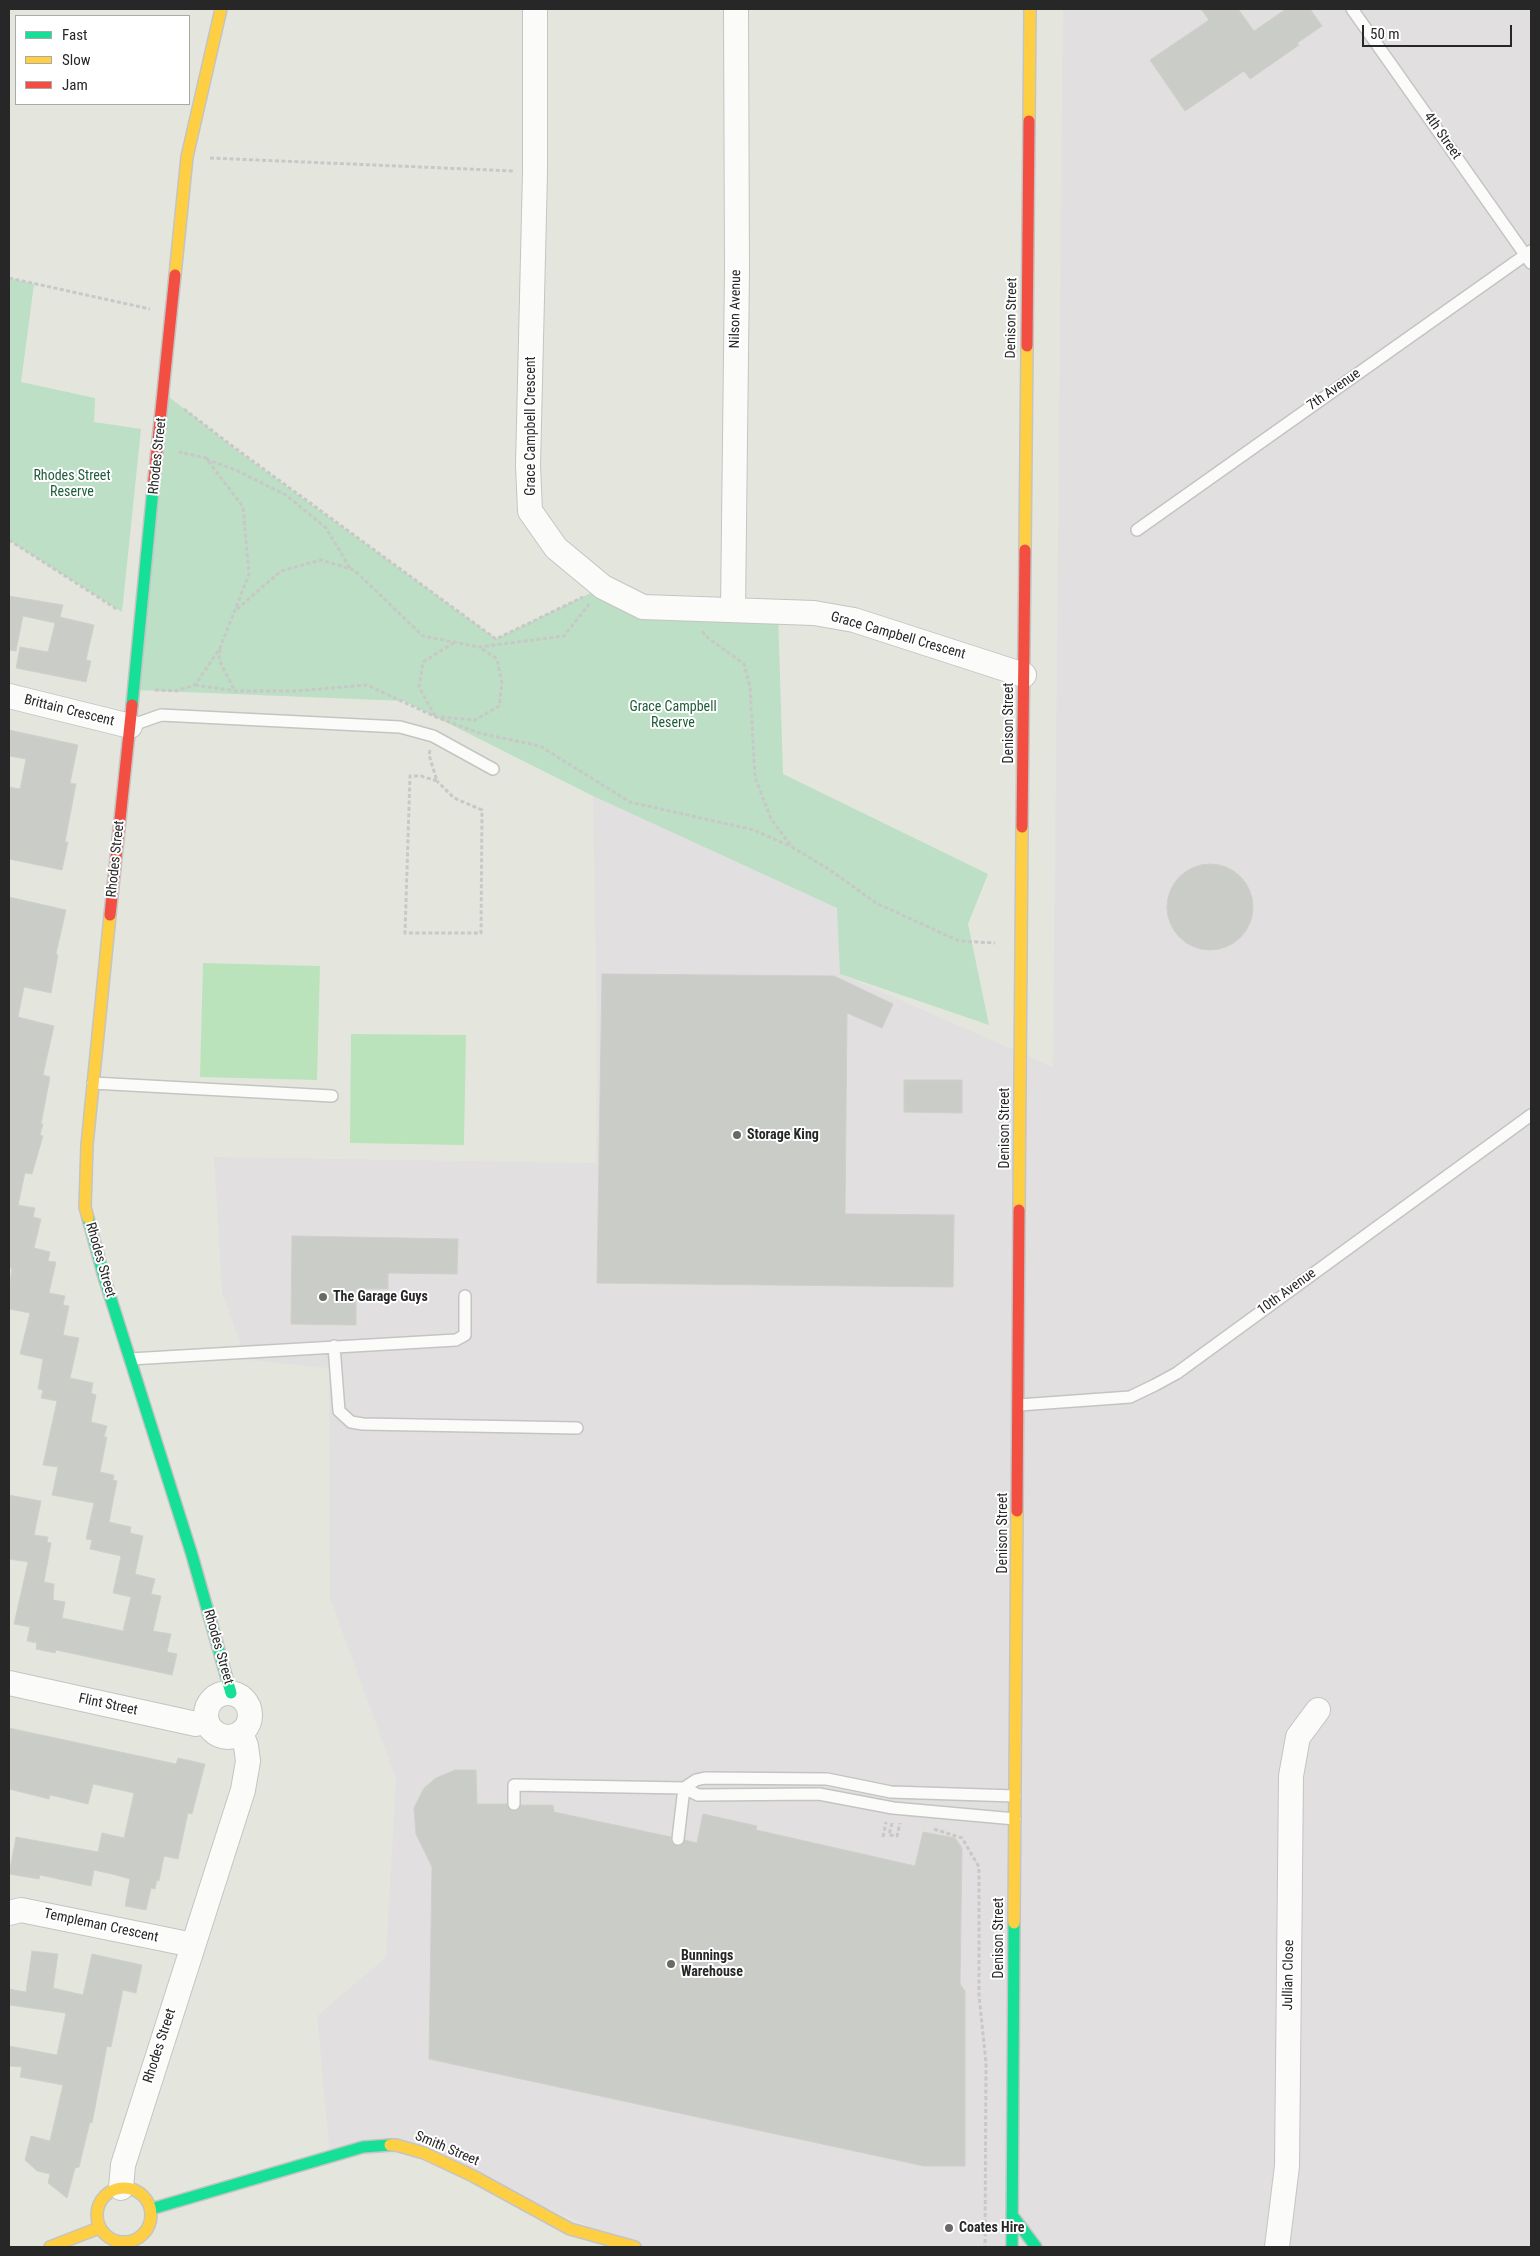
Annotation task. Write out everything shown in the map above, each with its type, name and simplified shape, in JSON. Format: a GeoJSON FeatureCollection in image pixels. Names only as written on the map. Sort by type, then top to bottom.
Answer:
{"type":"FeatureCollection","features":[{"type":"Feature","properties":{"kind":"street","name":"Rhodes Street"},"geometry":{"type":"LineString","coordinates":[[221,9],[187,157],[93,1083],[87,1145],[85,1207],[130,1359],[192,1555],[231,1693]]}},
{"type":"Feature","properties":{"kind":"street","name":"Grace Campbell Crescent"},"geometry":{"type":"LineString","coordinates":[[535,9],[535,172],[528,465],[530,511],[556,548],[603,587],[643,607],[814,613],[854,620],[1024,675]]}},
{"type":"Feature","properties":{"kind":"street","name":"Nilson Avenue"},"geometry":{"type":"LineString","coordinates":[[733,610],[737,270],[736,9]]}},
{"type":"Feature","properties":{"kind":"street","name":"Denison Street"},"geometry":{"type":"LineString","coordinates":[[1012,2247],[1030,9]]}},
{"type":"Feature","properties":{"kind":"street","name":"Brittain Crescent"},"geometry":{"type":"LineString","coordinates":[[9,696],[130,726]]}},
{"type":"Feature","properties":{"kind":"street","name":"Flint Street"},"geometry":{"type":"LineString","coordinates":[[9,1683],[196,1724],[206,1721]]}},
{"type":"Feature","properties":{"kind":"street"},"geometry":{"type":"LineString","coordinates":[[231,1693],[245,1700],[251,1713],[247,1728],[236,1736],[224,1737],[213,1731],[206,1721],[207,1706],[211,1700],[217,1696],[231,1693]]}},
{"type":"Feature","properties":{"kind":"street","name":"Jullian Close"},"geometry":{"type":"LineString","coordinates":[[1277,2247],[1287,2166],[1291,1776],[1298,1737],[1318,1710]]}},
{"type":"Feature","properties":{"kind":"street","name":"Rhodes Street"},"geometry":{"type":"LineString","coordinates":[[121,2188],[123,2165],[247,1774],[246,1746],[241,1733]]}},
{"type":"Feature","properties":{"kind":"street","name":"Templeman Crescent"},"geometry":{"type":"LineString","coordinates":[[9,1913],[21,1910],[193,1945]]}},
{"type":"Feature","properties":{"kind":"street","name":"Smith Street"},"geometry":{"type":"LineString","coordinates":[[151,2209],[363,2146],[396,2145],[424,2153],[473,2176],[570,2229],[635,2247]]}},
{"type":"Feature","properties":{"kind":"street"},"geometry":{"type":"LineString","coordinates":[[121,2188],[129,2188],[143,2196],[151,2209],[149,2227],[137,2240],[120,2243],[112,2240],[99,2228],[96,2219],[100,2202],[112,2190],[121,2188]]}},
{"type":"Feature","properties":{"kind":"street"},"geometry":{"type":"LineString","coordinates":[[1012,2215],[1036,2247]]}},
{"type":"Feature","properties":{"kind":"street"},"geometry":{"type":"LineString","coordinates":[[50,2247],[99,2228]]}},
{"type":"Feature","properties":{"kind":"lane","name":"4th Street"},"geometry":{"type":"LineString","coordinates":[[1352,9],[1529,256]]}},
{"type":"Feature","properties":{"kind":"lane","name":"7th Avenue"},"geometry":{"type":"LineString","coordinates":[[1137,530],[1529,256]]}},
{"type":"Feature","properties":{"kind":"lane"},"geometry":{"type":"LineString","coordinates":[[130,726],[161,715],[400,727],[432,736],[493,769]]}},
{"type":"Feature","properties":{"kind":"lane"},"geometry":{"type":"LineString","coordinates":[[93,1083],[332,1096]]}},
{"type":"Feature","properties":{"kind":"lane","name":"10th Avenue"},"geometry":{"type":"LineString","coordinates":[[1019,1406],[1130,1397],[1177,1373],[1531,1115]]}},
{"type":"Feature","properties":{"kind":"lane"},"geometry":{"type":"LineString","coordinates":[[130,1359],[461,1339],[465,1335],[465,1296]]}},
{"type":"Feature","properties":{"kind":"lane"},"geometry":{"type":"LineString","coordinates":[[334,1346],[339,1411],[352,1422],[363,1424],[577,1428]]}},
{"type":"Feature","properties":{"kind":"lane"},"geometry":{"type":"LineString","coordinates":[[678,1839],[684,1788],[696,1780],[705,1778],[827,1779],[891,1792],[1015,1796]]}},
{"type":"Feature","properties":{"kind":"lane"},"geometry":{"type":"LineString","coordinates":[[514,1804],[514,1785],[684,1788],[698,1795],[819,1794],[893,1808],[1015,1819]]}},
{"type":"Feature","properties":{"kind":"path"},"geometry":{"type":"LineString","coordinates":[[187,157],[535,172]]}},
{"type":"Feature","properties":{"kind":"path"},"geometry":{"type":"LineString","coordinates":[[9,278],[172,314]]}},
{"type":"Feature","properties":{"kind":"path"},"geometry":{"type":"LineString","coordinates":[[164,394],[496,639],[603,587]]}},
{"type":"Feature","properties":{"kind":"path"},"geometry":{"type":"LineString","coordinates":[[159,446],[206,458],[286,494],[326,528],[350,569]]}},
{"type":"Feature","properties":{"kind":"path"},"geometry":{"type":"LineString","coordinates":[[195,685],[220,648],[237,609],[249,574],[242,507],[206,458]]}},
{"type":"Feature","properties":{"kind":"path"},"geometry":{"type":"LineString","coordinates":[[9,540],[141,624]]}},
{"type":"Feature","properties":{"kind":"path"},"geometry":{"type":"LineString","coordinates":[[237,609],[281,571],[321,560],[354,570],[423,636],[479,647],[564,636],[603,587]]}},
{"type":"Feature","properties":{"kind":"path"},"geometry":{"type":"LineString","coordinates":[[698,609],[704,635],[744,664],[750,687],[755,777],[771,819],[792,847]]}},
{"type":"Feature","properties":{"kind":"path"},"geometry":{"type":"LineString","coordinates":[[436,717],[419,687],[423,662],[456,642]]}},
{"type":"Feature","properties":{"kind":"path"},"geometry":{"type":"LineString","coordinates":[[436,717],[475,720],[499,706],[502,684],[497,659],[479,647]]}},
{"type":"Feature","properties":{"kind":"path"},"geometry":{"type":"LineString","coordinates":[[220,648],[219,660],[236,691]]}},
{"type":"Feature","properties":{"kind":"path"},"geometry":{"type":"LineString","coordinates":[[133,689],[176,691],[195,685],[236,691],[296,691],[367,685],[436,717],[479,732],[540,746],[630,802],[754,830],[792,847],[830,870],[876,903],[959,941],[995,943]]}},
{"type":"Feature","properties":{"kind":"path"},"geometry":{"type":"LineString","coordinates":[[432,736],[428,755],[437,781],[454,798],[482,810],[481,932],[405,933],[410,776],[421,776],[437,781]]}},
{"type":"Feature","properties":{"kind":"path"},"geometry":{"type":"LineString","coordinates":[[883,1837],[886,1821],[892,1823],[889,1835],[897,1836],[901,1821]]}},
{"type":"Feature","properties":{"kind":"path"},"geometry":{"type":"LineString","coordinates":[[928,1827],[955,1834],[962,1838],[980,1867],[979,1995],[986,2064],[984,2247]]}},
{"type":"Feature","properties":{"kind":"shaded area"},"geometry":{"type":"Polygon","coordinates":[[[1063,9],[1531,9],[1531,2247],[635,2247],[424,2153],[330,2156],[317,2016],[386,1957],[396,1779],[330,1598],[329,1368],[246,1360],[222,1292],[214,1157],[596,1163],[597,1029],[593,796],[837,908],[841,974],[1053,1067],[1063,9]]]}},
{"type":"Feature","properties":{"kind":"green space","name":"Rhodes Street Reserve"},"geometry":{"type":"Polygon","coordinates":[[[9,278],[34,284],[21,382],[95,398],[94,422],[141,429],[122,612],[9,540],[9,278]]]}},
{"type":"Feature","properties":{"kind":"green space","name":"Grace Campbell Reserve"},"geometry":{"type":"Polygon","coordinates":[[[164,393],[235,449],[496,639],[603,587],[643,607],[778,612],[783,774],[988,874],[968,924],[989,1025],[840,974],[837,908],[593,796],[404,701],[135,690],[164,393]]]}},
{"type":"Feature","properties":{"kind":"green space"},"geometry":{"type":"Polygon","coordinates":[[[203,963],[320,966],[317,1080],[200,1077],[203,963]]]}},
{"type":"Feature","properties":{"kind":"green space"},"geometry":{"type":"Polygon","coordinates":[[[351,1034],[466,1035],[464,1145],[350,1143],[351,1034]]]}},
{"type":"Feature","properties":{"kind":"building"},"geometry":{"type":"Polygon","coordinates":[[[1201,9],[1238,9],[1254,31],[1286,9],[1310,9],[1322,26],[1297,43],[1299,45],[1250,79],[1244,71],[1185,111],[1150,60],[1209,20],[1201,9]]]}},
{"type":"Feature","properties":{"kind":"building"},"geometry":{"type":"Polygon","coordinates":[[[9,596],[63,605],[60,617],[94,625],[86,660],[91,661],[86,682],[16,668],[20,647],[48,652],[55,623],[23,616],[16,651],[9,650],[9,596]]]}},
{"type":"Feature","properties":{"kind":"building"},"geometry":{"type":"Polygon","coordinates":[[[9,730],[78,745],[70,783],[76,784],[65,842],[68,842],[62,870],[9,859],[9,787],[20,789],[26,759],[9,756],[9,730]]]}},
{"type":"Feature","properties":{"kind":"building"},"geometry":{"type":"Polygon","coordinates":[[[1210,864],[1226,867],[1234,871],[1246,883],[1250,891],[1253,907],[1250,923],[1246,931],[1234,943],[1226,947],[1210,950],[1194,947],[1186,943],[1174,931],[1170,923],[1167,907],[1170,891],[1174,883],[1186,871],[1194,867],[1210,864]]]}},
{"type":"Feature","properties":{"kind":"building"},"geometry":{"type":"Polygon","coordinates":[[[9,897],[66,910],[56,954],[58,955],[51,993],[24,987],[18,1017],[54,1026],[43,1075],[50,1077],[41,1124],[43,1124],[40,1135],[43,1136],[32,1174],[25,1173],[18,1205],[35,1208],[33,1217],[41,1219],[34,1248],[50,1252],[48,1261],[56,1262],[49,1293],[65,1296],[63,1305],[69,1306],[63,1335],[79,1338],[70,1378],[93,1383],[91,1393],[96,1395],[91,1422],[107,1426],[104,1437],[107,1437],[100,1472],[114,1475],[113,1480],[117,1481],[109,1522],[131,1527],[130,1533],[143,1536],[135,1574],[155,1579],[151,1594],[161,1596],[153,1631],[171,1634],[167,1652],[177,1654],[172,1675],[56,1650],[55,1653],[36,1649],[37,1643],[27,1641],[30,1627],[14,1624],[28,1562],[9,1559],[9,1495],[41,1501],[34,1535],[48,1537],[47,1542],[51,1543],[44,1582],[54,1584],[53,1600],[65,1602],[62,1618],[123,1631],[131,1597],[113,1593],[121,1556],[90,1549],[92,1540],[86,1539],[94,1503],[52,1495],[58,1467],[43,1465],[57,1401],[41,1398],[43,1390],[38,1389],[43,1359],[20,1354],[30,1313],[9,1309],[12,1268],[9,1268],[9,897]]]}},
{"type":"Feature","properties":{"kind":"building"},"geometry":{"type":"Polygon","coordinates":[[[602,974],[834,976],[893,1004],[882,1028],[847,1013],[845,1214],[954,1215],[953,1287],[597,1283],[602,974]]]}},
{"type":"Feature","properties":{"kind":"building"},"geometry":{"type":"Polygon","coordinates":[[[904,1080],[962,1080],[962,1113],[904,1112],[904,1080]]]}},
{"type":"Feature","properties":{"kind":"building"},"geometry":{"type":"Polygon","coordinates":[[[292,1236],[458,1239],[457,1274],[388,1273],[388,1289],[356,1289],[356,1325],[291,1324],[292,1236]]]}},
{"type":"Feature","properties":{"kind":"building"},"geometry":{"type":"Polygon","coordinates":[[[9,1728],[176,1764],[178,1758],[205,1764],[192,1814],[188,1813],[178,1859],[164,1856],[159,1881],[157,1880],[155,1889],[151,1888],[146,1910],[125,1906],[130,1879],[112,1874],[94,1870],[91,1886],[40,1875],[39,1879],[9,1874],[16,1837],[98,1852],[102,1833],[124,1838],[134,1793],[93,1784],[88,1804],[50,1795],[49,1799],[9,1789],[9,1728]]]}},
{"type":"Feature","properties":{"kind":"building"},"geometry":{"type":"Polygon","coordinates":[[[455,1770],[476,1770],[477,1804],[507,1804],[508,1808],[514,1811],[518,1810],[521,1805],[553,1805],[554,1812],[671,1837],[671,1842],[677,1846],[681,1846],[685,1840],[697,1843],[703,1814],[757,1826],[756,1830],[915,1866],[923,1832],[955,1838],[962,1848],[960,1984],[965,1991],[965,2166],[924,2166],[429,2059],[432,1867],[416,1834],[414,1808],[424,1788],[436,1778],[455,1770]]]}},
{"type":"Feature","properties":{"kind":"building"},"geometry":{"type":"Polygon","coordinates":[[[32,1951],[58,1954],[53,1988],[83,1995],[92,1954],[142,1965],[136,1993],[123,1990],[111,2047],[107,2046],[92,2123],[90,2122],[79,2167],[75,2168],[67,2198],[48,2183],[50,2174],[37,2171],[25,2160],[31,2136],[50,2141],[63,2085],[20,2077],[22,2067],[9,2066],[9,2046],[57,2055],[66,2013],[9,2005],[9,1989],[26,1992],[32,1951]]]}},
{"type":"Feature","properties":{"kind":"traffic: fast"},"geometry":{"type":"LineString","coordinates":[[132,705],[153,489]]}},
{"type":"Feature","properties":{"kind":"traffic: fast"},"geometry":{"type":"LineString","coordinates":[[88,1218],[104,1277],[192,1555],[231,1693]]}},
{"type":"Feature","properties":{"kind":"traffic: fast"},"geometry":{"type":"LineString","coordinates":[[1012,2247],[1014,1923]]}},
{"type":"Feature","properties":{"kind":"traffic: fast"},"geometry":{"type":"LineString","coordinates":[[151,2209],[363,2147],[390,2145]]}},
{"type":"Feature","properties":{"kind":"traffic: fast"},"geometry":{"type":"LineString","coordinates":[[1012,2215],[1036,2247]]}},
{"type":"Feature","properties":{"kind":"traffic: slow"},"geometry":{"type":"LineString","coordinates":[[175,275],[187,157],[221,9]]}},
{"type":"Feature","properties":{"kind":"traffic: slow"},"geometry":{"type":"LineString","coordinates":[[1029,121],[1030,9]]}},
{"type":"Feature","properties":{"kind":"traffic: slow"},"geometry":{"type":"LineString","coordinates":[[1025,550],[1027,346]]}},
{"type":"Feature","properties":{"kind":"traffic: slow"},"geometry":{"type":"LineString","coordinates":[[1019,1210],[1022,827]]}},
{"type":"Feature","properties":{"kind":"traffic: slow"},"geometry":{"type":"LineString","coordinates":[[88,1218],[85,1207],[87,1145],[110,915]]}},
{"type":"Feature","properties":{"kind":"traffic: slow"},"geometry":{"type":"LineString","coordinates":[[1014,1923],[1017,1511]]}},
{"type":"Feature","properties":{"kind":"traffic: slow"},"geometry":{"type":"LineString","coordinates":[[390,2145],[424,2153],[473,2176],[570,2229],[635,2247]]}},
{"type":"Feature","properties":{"kind":"traffic: slow"},"geometry":{"type":"LineString","coordinates":[[119,2188],[129,2188],[139,2192],[147,2200],[151,2215],[147,2230],[139,2238],[129,2242],[119,2242],[109,2238],[101,2230],[97,2220],[97,2210],[101,2200],[109,2192],[119,2188]]}},
{"type":"Feature","properties":{"kind":"traffic: slow"},"geometry":{"type":"LineString","coordinates":[[50,2247],[99,2228]]}},
{"type":"Feature","properties":{"kind":"traffic: jam"},"geometry":{"type":"LineString","coordinates":[[1027,346],[1029,121]]}},
{"type":"Feature","properties":{"kind":"traffic: jam"},"geometry":{"type":"LineString","coordinates":[[153,489],[175,275]]}},
{"type":"Feature","properties":{"kind":"traffic: jam"},"geometry":{"type":"LineString","coordinates":[[1022,827],[1025,550]]}},
{"type":"Feature","properties":{"kind":"traffic: jam"},"geometry":{"type":"LineString","coordinates":[[110,915],[132,705]]}},
{"type":"Feature","properties":{"kind":"traffic: jam"},"geometry":{"type":"LineString","coordinates":[[1017,1511],[1019,1210]]}},
{"type":"Feature","properties":{"kind":"place","name":"Storage King"},"geometry":{"type":"Point","coordinates":[737,1135]}},
{"type":"Feature","properties":{"kind":"place","name":"The Garage Guys"},"geometry":{"type":"Point","coordinates":[323,1297]}},
{"type":"Feature","properties":{"kind":"place","name":"Bunnings Warehouse"},"geometry":{"type":"Point","coordinates":[671,1964]}},
{"type":"Feature","properties":{"kind":"place","name":"Coates Hire"},"geometry":{"type":"Point","coordinates":[949,2228]}}]}
